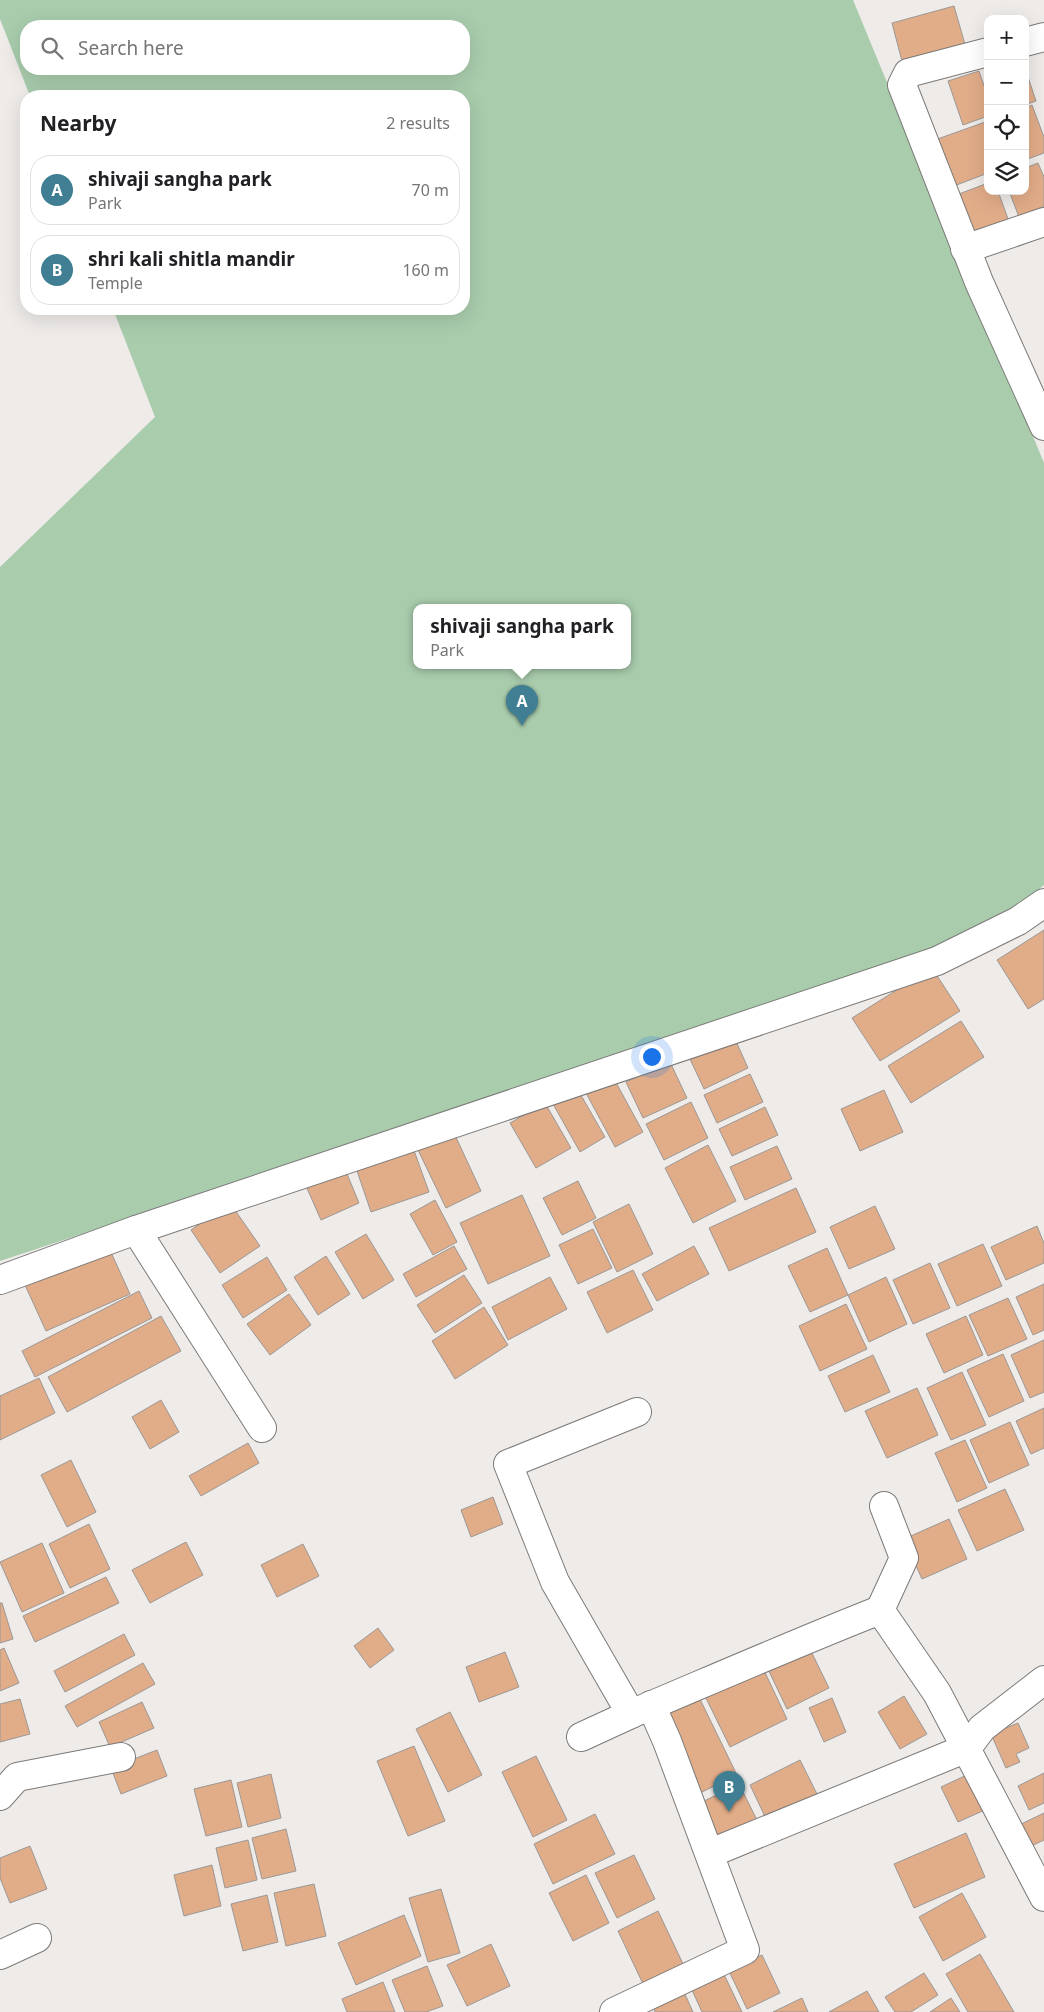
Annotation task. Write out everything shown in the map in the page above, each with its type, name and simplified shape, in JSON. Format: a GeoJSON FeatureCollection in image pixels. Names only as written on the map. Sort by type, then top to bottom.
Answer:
{"type":"FeatureCollection","features":[{"type":"Feature","properties":{"kind":"street"},"geometry":{"type":"LineString","coordinates":[[1029,41],[1044,38]]}},
{"type":"Feature","properties":{"kind":"street"},"geometry":{"type":"LineString","coordinates":[[984,53],[908,73],[902,85],[966,249],[1044,426]]}},
{"type":"Feature","properties":{"kind":"street"},"geometry":{"type":"LineString","coordinates":[[966,249],[1044,222]]}},
{"type":"Feature","properties":{"kind":"street"},"geometry":{"type":"LineString","coordinates":[[0,1280],[136,1230],[937,961],[1018,921],[1044,903]]}},
{"type":"Feature","properties":{"kind":"street"},"geometry":{"type":"LineString","coordinates":[[136,1230],[262,1428]]}},
{"type":"Feature","properties":{"kind":"street"},"geometry":{"type":"LineString","coordinates":[[614,2012],[745,1950],[667,1741],[641,1710],[555,1582],[508,1464],[637,1412]]}},
{"type":"Feature","properties":{"kind":"street"},"geometry":{"type":"LineString","coordinates":[[581,1737],[772,1653],[880,1610],[904,1558],[884,1506]]}},
{"type":"Feature","properties":{"kind":"street"},"geometry":{"type":"LineString","coordinates":[[880,1610],[937,1693],[1044,1897]]}},
{"type":"Feature","properties":{"kind":"street"},"geometry":{"type":"LineString","coordinates":[[723,1848],[967,1748],[982,1728],[1044,1680]]}},
{"type":"Feature","properties":{"kind":"street"},"geometry":{"type":"LineString","coordinates":[[0,1796],[17,1777],[121,1757]]}},
{"type":"Feature","properties":{"kind":"street"},"geometry":{"type":"LineString","coordinates":[[0,1955],[37,1938]]}},
{"type":"Feature","properties":{"kind":"green space"},"geometry":{"type":"Polygon","coordinates":[[[0,0],[853,0],[1044,463],[1044,885],[983,937],[0,1261],[0,567],[155,417],[115,315],[470,315],[470,90],[28,90],[22,75],[470,75],[470,20],[20,20],[20,70],[0,19],[0,0]]]}},
{"type":"Feature","properties":{"kind":"building"},"geometry":{"type":"Polygon","coordinates":[[[954,6],[966,48],[903,65],[892,23],[954,6]]]}},
{"type":"Feature","properties":{"kind":"building"},"geometry":{"type":"Polygon","coordinates":[[[979,71],[984,85],[984,117],[963,125],[948,81],[979,71]]]}},
{"type":"Feature","properties":{"kind":"building"},"geometry":{"type":"Polygon","coordinates":[[[1029,80],[1036,101],[1029,104],[1029,80]]]}},
{"type":"Feature","properties":{"kind":"building"},"geometry":{"type":"Polygon","coordinates":[[[1032,105],[1044,137],[1044,153],[1029,159],[1029,150],[1029,106],[1032,105]]]}},
{"type":"Feature","properties":{"kind":"building"},"geometry":{"type":"Polygon","coordinates":[[[984,122],[984,175],[946,189],[929,142],[984,122]]]}},
{"type":"Feature","properties":{"kind":"building"},"geometry":{"type":"Polygon","coordinates":[[[1038,163],[1044,177],[1044,206],[1019,217],[1011,195],[1029,195],[1029,166],[1038,163]]]}},
{"type":"Feature","properties":{"kind":"building"},"geometry":{"type":"Polygon","coordinates":[[[984,185],[984,195],[999,195],[1008,219],[965,236],[951,197],[984,185]]]}},
{"type":"Feature","properties":{"kind":"building"},"geometry":{"type":"Polygon","coordinates":[[[1044,930],[1044,999],[1028,1009],[997,960],[1044,930]]]}},
{"type":"Feature","properties":{"kind":"building"},"geometry":{"type":"Polygon","coordinates":[[[932,968],[960,1011],[880,1061],[852,1018],[932,968]]]}},
{"type":"Feature","properties":{"kind":"building"},"geometry":{"type":"Polygon","coordinates":[[[961,1021],[984,1057],[911,1103],[888,1066],[961,1021]]]}},
{"type":"Feature","properties":{"kind":"building"},"geometry":{"type":"Polygon","coordinates":[[[735,1039],[748,1068],[704,1089],[690,1059],[735,1039]]]}},
{"type":"Feature","properties":{"kind":"building"},"geometry":{"type":"Polygon","coordinates":[[[670,1062],[687,1098],[643,1118],[626,1082],[670,1062]]]}},
{"type":"Feature","properties":{"kind":"building"},"geometry":{"type":"Polygon","coordinates":[[[750,1074],[763,1102],[717,1123],[704,1095],[750,1074]]]}},
{"type":"Feature","properties":{"kind":"building"},"geometry":{"type":"Polygon","coordinates":[[[614,1079],[643,1132],[615,1147],[586,1093],[614,1079]]]}},
{"type":"Feature","properties":{"kind":"building"},"geometry":{"type":"Polygon","coordinates":[[[578,1090],[605,1137],[580,1152],[553,1104],[578,1090]]]}},
{"type":"Feature","properties":{"kind":"building"},"geometry":{"type":"Polygon","coordinates":[[[884,1090],[903,1132],[860,1151],[841,1109],[884,1090]]]}},
{"type":"Feature","properties":{"kind":"building"},"geometry":{"type":"Polygon","coordinates":[[[691,1102],[708,1138],[664,1160],[646,1124],[691,1102]]]}},
{"type":"Feature","properties":{"kind":"building"},"geometry":{"type":"Polygon","coordinates":[[[545,1103],[571,1148],[536,1168],[510,1123],[545,1103]]]}},
{"type":"Feature","properties":{"kind":"building"},"geometry":{"type":"Polygon","coordinates":[[[765,1107],[778,1135],[732,1156],[719,1129],[765,1107]]]}},
{"type":"Feature","properties":{"kind":"building"},"geometry":{"type":"Polygon","coordinates":[[[454,1133],[481,1191],[446,1208],[418,1150],[454,1133]]]}},
{"type":"Feature","properties":{"kind":"building"},"geometry":{"type":"Polygon","coordinates":[[[412,1145],[429,1192],[371,1212],[355,1165],[412,1145]]]}},
{"type":"Feature","properties":{"kind":"building"},"geometry":{"type":"Polygon","coordinates":[[[708,1145],[736,1201],[693,1223],[665,1168],[708,1145]]]}},
{"type":"Feature","properties":{"kind":"building"},"geometry":{"type":"Polygon","coordinates":[[[777,1146],[792,1179],[745,1200],[730,1167],[777,1146]]]}},
{"type":"Feature","properties":{"kind":"building"},"geometry":{"type":"Polygon","coordinates":[[[345,1169],[359,1203],[321,1220],[306,1186],[345,1169]]]}},
{"type":"Feature","properties":{"kind":"building"},"geometry":{"type":"Polygon","coordinates":[[[578,1181],[596,1218],[562,1235],[543,1198],[578,1181]]]}},
{"type":"Feature","properties":{"kind":"building"},"geometry":{"type":"Polygon","coordinates":[[[796,1188],[816,1232],[729,1271],[709,1228],[796,1188]]]}},
{"type":"Feature","properties":{"kind":"building"},"geometry":{"type":"Polygon","coordinates":[[[522,1195],[550,1256],[488,1284],[460,1223],[522,1195]]]}},
{"type":"Feature","properties":{"kind":"building"},"geometry":{"type":"Polygon","coordinates":[[[435,1200],[457,1242],[433,1255],[410,1214],[435,1200]]]}},
{"type":"Feature","properties":{"kind":"building"},"geometry":{"type":"Polygon","coordinates":[[[230,1203],[260,1246],[220,1273],[191,1230],[230,1203]]]}},
{"type":"Feature","properties":{"kind":"building"},"geometry":{"type":"Polygon","coordinates":[[[629,1204],[653,1254],[617,1272],[593,1222],[629,1204]]]}},
{"type":"Feature","properties":{"kind":"building"},"geometry":{"type":"Polygon","coordinates":[[[875,1206],[895,1249],[849,1269],[830,1227],[875,1206]]]}},
{"type":"Feature","properties":{"kind":"building"},"geometry":{"type":"Polygon","coordinates":[[[1037,1226],[1044,1243],[1044,1263],[1006,1280],[991,1247],[1037,1226]]]}},
{"type":"Feature","properties":{"kind":"building"},"geometry":{"type":"Polygon","coordinates":[[[593,1229],[612,1268],[578,1284],[559,1245],[593,1229]]]}},
{"type":"Feature","properties":{"kind":"building"},"geometry":{"type":"Polygon","coordinates":[[[366,1234],[394,1280],[363,1299],[335,1252],[366,1234]]]}},
{"type":"Feature","properties":{"kind":"building"},"geometry":{"type":"Polygon","coordinates":[[[983,1244],[1002,1286],[957,1306],[938,1264],[983,1244]]]}},
{"type":"Feature","properties":{"kind":"building"},"geometry":{"type":"Polygon","coordinates":[[[454,1246],[467,1269],[416,1297],[403,1274],[454,1246]]]}},
{"type":"Feature","properties":{"kind":"building"},"geometry":{"type":"Polygon","coordinates":[[[694,1246],[709,1274],[657,1301],[642,1274],[694,1246]]]}},
{"type":"Feature","properties":{"kind":"building"},"geometry":{"type":"Polygon","coordinates":[[[109,1248],[130,1294],[46,1331],[25,1285],[109,1248]]]}},
{"type":"Feature","properties":{"kind":"building"},"geometry":{"type":"Polygon","coordinates":[[[827,1248],[848,1295],[810,1312],[788,1266],[827,1248]]]}},
{"type":"Feature","properties":{"kind":"building"},"geometry":{"type":"Polygon","coordinates":[[[326,1256],[350,1294],[318,1315],[294,1277],[326,1256]]]}},
{"type":"Feature","properties":{"kind":"building"},"geometry":{"type":"Polygon","coordinates":[[[267,1257],[287,1290],[243,1318],[222,1285],[267,1257]]]}},
{"type":"Feature","properties":{"kind":"building"},"geometry":{"type":"Polygon","coordinates":[[[930,1263],[950,1308],[913,1324],[893,1280],[930,1263]]]}},
{"type":"Feature","properties":{"kind":"building"},"geometry":{"type":"Polygon","coordinates":[[[633,1270],[653,1310],[607,1333],[587,1292],[633,1270]]]}},
{"type":"Feature","properties":{"kind":"building"},"geometry":{"type":"Polygon","coordinates":[[[464,1275],[482,1303],[435,1333],[417,1305],[464,1275]]]}},
{"type":"Feature","properties":{"kind":"building"},"geometry":{"type":"Polygon","coordinates":[[[550,1277],[567,1309],[508,1340],[492,1307],[550,1277]]]}},
{"type":"Feature","properties":{"kind":"building"},"geometry":{"type":"Polygon","coordinates":[[[886,1277],[907,1324],[869,1342],[848,1295],[886,1277]]]}},
{"type":"Feature","properties":{"kind":"building"},"geometry":{"type":"Polygon","coordinates":[[[1044,1284],[1044,1330],[1033,1335],[1016,1297],[1044,1284]]]}},
{"type":"Feature","properties":{"kind":"building"},"geometry":{"type":"Polygon","coordinates":[[[139,1291],[152,1318],[35,1377],[22,1351],[139,1291]]]}},
{"type":"Feature","properties":{"kind":"building"},"geometry":{"type":"Polygon","coordinates":[[[289,1294],[311,1325],[270,1355],[247,1324],[289,1294]]]}},
{"type":"Feature","properties":{"kind":"building"},"geometry":{"type":"Polygon","coordinates":[[[1008,1298],[1027,1339],[988,1356],[969,1315],[1008,1298]]]}},
{"type":"Feature","properties":{"kind":"building"},"geometry":{"type":"Polygon","coordinates":[[[846,1304],[867,1349],[820,1371],[799,1326],[846,1304]]]}},
{"type":"Feature","properties":{"kind":"building"},"geometry":{"type":"Polygon","coordinates":[[[484,1307],[508,1345],[455,1379],[432,1341],[484,1307]]]}},
{"type":"Feature","properties":{"kind":"building"},"geometry":{"type":"Polygon","coordinates":[[[161,1316],[181,1351],[67,1412],[48,1377],[161,1316]]]}},
{"type":"Feature","properties":{"kind":"building"},"geometry":{"type":"Polygon","coordinates":[[[966,1316],[983,1355],[944,1373],[926,1334],[966,1316]]]}},
{"type":"Feature","properties":{"kind":"building"},"geometry":{"type":"Polygon","coordinates":[[[1044,1340],[1044,1392],[1030,1398],[1011,1355],[1044,1340]]]}},
{"type":"Feature","properties":{"kind":"building"},"geometry":{"type":"Polygon","coordinates":[[[1003,1354],[1024,1401],[989,1417],[967,1370],[1003,1354]]]}},
{"type":"Feature","properties":{"kind":"building"},"geometry":{"type":"Polygon","coordinates":[[[873,1355],[890,1392],[845,1412],[828,1376],[873,1355]]]}},
{"type":"Feature","properties":{"kind":"building"},"geometry":{"type":"Polygon","coordinates":[[[962,1372],[986,1425],[951,1440],[927,1388],[962,1372]]]}},
{"type":"Feature","properties":{"kind":"building"},"geometry":{"type":"Polygon","coordinates":[[[39,1378],[55,1413],[0,1440],[0,1396],[39,1378]]]}},
{"type":"Feature","properties":{"kind":"building"},"geometry":{"type":"Polygon","coordinates":[[[917,1388],[938,1435],[887,1458],[865,1411],[917,1388]]]}},
{"type":"Feature","properties":{"kind":"building"},"geometry":{"type":"Polygon","coordinates":[[[161,1400],[179,1432],[150,1449],[132,1417],[161,1400]]]}},
{"type":"Feature","properties":{"kind":"building"},"geometry":{"type":"Polygon","coordinates":[[[1044,1408],[1044,1448],[1031,1454],[1016,1421],[1044,1408]]]}},
{"type":"Feature","properties":{"kind":"building"},"geometry":{"type":"Polygon","coordinates":[[[1010,1422],[1029,1465],[989,1483],[970,1440],[1010,1422]]]}},
{"type":"Feature","properties":{"kind":"building"},"geometry":{"type":"Polygon","coordinates":[[[965,1440],[987,1488],[957,1502],[935,1453],[965,1440]]]}},
{"type":"Feature","properties":{"kind":"building"},"geometry":{"type":"Polygon","coordinates":[[[248,1443],[259,1463],[201,1496],[189,1476],[248,1443]]]}},
{"type":"Feature","properties":{"kind":"building"},"geometry":{"type":"Polygon","coordinates":[[[71,1460],[96,1512],[67,1527],[41,1475],[71,1460]]]}},
{"type":"Feature","properties":{"kind":"building"},"geometry":{"type":"Polygon","coordinates":[[[1005,1489],[1024,1530],[977,1551],[958,1510],[1005,1489]]]}},
{"type":"Feature","properties":{"kind":"building"},"geometry":{"type":"Polygon","coordinates":[[[493,1497],[503,1524],[471,1537],[461,1510],[493,1497]]]}},
{"type":"Feature","properties":{"kind":"building"},"geometry":{"type":"Polygon","coordinates":[[[949,1519],[967,1559],[922,1579],[904,1539],[949,1519]]]}},
{"type":"Feature","properties":{"kind":"building"},"geometry":{"type":"Polygon","coordinates":[[[89,1524],[110,1569],[70,1588],[49,1544],[89,1524]]]}},
{"type":"Feature","properties":{"kind":"building"},"geometry":{"type":"Polygon","coordinates":[[[186,1542],[203,1575],[150,1603],[132,1570],[186,1542]]]}},
{"type":"Feature","properties":{"kind":"building"},"geometry":{"type":"Polygon","coordinates":[[[42,1543],[64,1593],[22,1612],[0,1562],[42,1543]]]}},
{"type":"Feature","properties":{"kind":"building"},"geometry":{"type":"Polygon","coordinates":[[[303,1544],[319,1576],[277,1597],[261,1565],[303,1544]]]}},
{"type":"Feature","properties":{"kind":"building"},"geometry":{"type":"Polygon","coordinates":[[[106,1577],[119,1603],[35,1642],[23,1616],[106,1577]]]}},
{"type":"Feature","properties":{"kind":"building"},"geometry":{"type":"Polygon","coordinates":[[[0,1603],[2,1603],[13,1639],[0,1643],[0,1603]]]}},
{"type":"Feature","properties":{"kind":"building"},"geometry":{"type":"Polygon","coordinates":[[[378,1628],[394,1650],[370,1668],[354,1646],[378,1628]]]}},
{"type":"Feature","properties":{"kind":"building"},"geometry":{"type":"Polygon","coordinates":[[[124,1634],[135,1655],[65,1692],[54,1671],[124,1634]]]}},
{"type":"Feature","properties":{"kind":"building"},"geometry":{"type":"Polygon","coordinates":[[[808,1645],[829,1688],[787,1709],[766,1665],[808,1645]]]}},
{"type":"Feature","properties":{"kind":"building"},"geometry":{"type":"Polygon","coordinates":[[[4,1648],[19,1683],[0,1691],[0,1650],[4,1648]]]}},
{"type":"Feature","properties":{"kind":"building"},"geometry":{"type":"Polygon","coordinates":[[[505,1652],[519,1687],[479,1702],[466,1667],[505,1652]]]}},
{"type":"Feature","properties":{"kind":"building"},"geometry":{"type":"Polygon","coordinates":[[[143,1663],[155,1684],[77,1727],[65,1706],[143,1663]]]}},
{"type":"Feature","properties":{"kind":"building"},"geometry":{"type":"Polygon","coordinates":[[[761,1664],[787,1719],[730,1747],[703,1692],[761,1664]]]}},
{"type":"Feature","properties":{"kind":"building"},"geometry":{"type":"Polygon","coordinates":[[[696,1691],[737,1775],[700,1793],[659,1708],[696,1691]]]}},
{"type":"Feature","properties":{"kind":"building"},"geometry":{"type":"Polygon","coordinates":[[[904,1696],[927,1734],[900,1749],[878,1712],[904,1696]]]}},
{"type":"Feature","properties":{"kind":"building"},"geometry":{"type":"Polygon","coordinates":[[[832,1698],[846,1732],[824,1742],[809,1708],[832,1698]]]}},
{"type":"Feature","properties":{"kind":"building"},"geometry":{"type":"Polygon","coordinates":[[[20,1699],[30,1734],[0,1742],[0,1704],[20,1699]]]}},
{"type":"Feature","properties":{"kind":"building"},"geometry":{"type":"Polygon","coordinates":[[[142,1702],[154,1728],[110,1747],[99,1722],[142,1702]]]}},
{"type":"Feature","properties":{"kind":"building"},"geometry":{"type":"Polygon","coordinates":[[[450,1712],[482,1775],[448,1792],[416,1729],[450,1712]]]}},
{"type":"Feature","properties":{"kind":"building"},"geometry":{"type":"Polygon","coordinates":[[[1018,1723],[1029,1748],[1016,1754],[1020,1762],[1006,1768],[991,1734],[1018,1723]]]}},
{"type":"Feature","properties":{"kind":"building"},"geometry":{"type":"Polygon","coordinates":[[[414,1746],[445,1821],[408,1836],[377,1761],[414,1746]]]}},
{"type":"Feature","properties":{"kind":"building"},"geometry":{"type":"Polygon","coordinates":[[[157,1750],[167,1776],[121,1794],[111,1768],[157,1750]]]}},
{"type":"Feature","properties":{"kind":"building"},"geometry":{"type":"Polygon","coordinates":[[[536,1756],[567,1820],[533,1837],[502,1772],[536,1756]]]}},
{"type":"Feature","properties":{"kind":"building"},"geometry":{"type":"Polygon","coordinates":[[[800,1760],[820,1800],[769,1825],[750,1785],[800,1760]]]}},
{"type":"Feature","properties":{"kind":"building"},"geometry":{"type":"Polygon","coordinates":[[[971,1773],[987,1809],[958,1822],[941,1787],[971,1773]]]}},
{"type":"Feature","properties":{"kind":"building"},"geometry":{"type":"Polygon","coordinates":[[[1044,1773],[1044,1803],[1029,1810],[1018,1786],[1044,1773]]]}},
{"type":"Feature","properties":{"kind":"building"},"geometry":{"type":"Polygon","coordinates":[[[271,1774],[281,1818],[248,1827],[237,1783],[271,1774]]]}},
{"type":"Feature","properties":{"kind":"building"},"geometry":{"type":"Polygon","coordinates":[[[231,1780],[242,1827],[206,1836],[194,1789],[231,1780]]]}},
{"type":"Feature","properties":{"kind":"building"},"geometry":{"type":"Polygon","coordinates":[[[739,1784],[758,1822],[720,1843],[700,1803],[739,1784]]]}},
{"type":"Feature","properties":{"kind":"building"},"geometry":{"type":"Polygon","coordinates":[[[1044,1813],[1044,1840],[1023,1850],[1013,1828],[1044,1813]]]}},
{"type":"Feature","properties":{"kind":"building"},"geometry":{"type":"Polygon","coordinates":[[[595,1814],[615,1854],[553,1884],[534,1844],[595,1814]]]}},
{"type":"Feature","properties":{"kind":"building"},"geometry":{"type":"Polygon","coordinates":[[[286,1829],[296,1871],[262,1879],[252,1838],[286,1829]]]}},
{"type":"Feature","properties":{"kind":"building"},"geometry":{"type":"Polygon","coordinates":[[[966,1833],[985,1877],[914,1908],[894,1864],[966,1833]]]}},
{"type":"Feature","properties":{"kind":"building"},"geometry":{"type":"Polygon","coordinates":[[[248,1840],[257,1880],[225,1888],[216,1848],[248,1840]]]}},
{"type":"Feature","properties":{"kind":"building"},"geometry":{"type":"Polygon","coordinates":[[[30,1846],[47,1889],[10,1903],[0,1878],[0,1858],[30,1846]]]}},
{"type":"Feature","properties":{"kind":"building"},"geometry":{"type":"Polygon","coordinates":[[[634,1855],[655,1899],[617,1918],[595,1873],[634,1855]]]}},
{"type":"Feature","properties":{"kind":"building"},"geometry":{"type":"Polygon","coordinates":[[[212,1865],[221,1906],[184,1916],[174,1875],[212,1865]]]}},
{"type":"Feature","properties":{"kind":"building"},"geometry":{"type":"Polygon","coordinates":[[[586,1875],[609,1923],[573,1941],[549,1893],[586,1875]]]}},
{"type":"Feature","properties":{"kind":"building"},"geometry":{"type":"Polygon","coordinates":[[[314,1884],[326,1936],[286,1946],[274,1893],[314,1884]]]}},
{"type":"Feature","properties":{"kind":"building"},"geometry":{"type":"Polygon","coordinates":[[[441,1889],[460,1953],[428,1962],[409,1898],[441,1889]]]}},
{"type":"Feature","properties":{"kind":"building"},"geometry":{"type":"Polygon","coordinates":[[[962,1893],[986,1937],[943,1961],[919,1917],[962,1893]]]}},
{"type":"Feature","properties":{"kind":"building"},"geometry":{"type":"Polygon","coordinates":[[[267,1895],[278,1942],[243,1951],[231,1904],[267,1895]]]}},
{"type":"Feature","properties":{"kind":"building"},"geometry":{"type":"Polygon","coordinates":[[[658,1911],[684,1966],[644,1986],[618,1931],[658,1911]]]}},
{"type":"Feature","properties":{"kind":"building"},"geometry":{"type":"Polygon","coordinates":[[[404,1915],[421,1956],[356,1985],[338,1943],[404,1915]]]}},
{"type":"Feature","properties":{"kind":"building"},"geometry":{"type":"Polygon","coordinates":[[[491,1944],[510,1986],[467,2006],[447,1965],[491,1944]]]}},
{"type":"Feature","properties":{"kind":"building"},"geometry":{"type":"Polygon","coordinates":[[[980,1954],[1014,2012],[968,2012],[946,1974],[980,1954]]]}},
{"type":"Feature","properties":{"kind":"building"},"geometry":{"type":"Polygon","coordinates":[[[762,1955],[780,1993],[747,2009],[729,1971],[762,1955]]]}},
{"type":"Feature","properties":{"kind":"building"},"geometry":{"type":"Polygon","coordinates":[[[719,1964],[742,2012],[702,2012],[687,1979],[719,1964]]]}},
{"type":"Feature","properties":{"kind":"building"},"geometry":{"type":"Polygon","coordinates":[[[427,1966],[443,2006],[426,2012],[405,2012],[392,1980],[427,1966]]]}},
{"type":"Feature","properties":{"kind":"building"},"geometry":{"type":"Polygon","coordinates":[[[924,1973],[938,1995],[911,2012],[895,2012],[885,1997],[924,1973]]]}},
{"type":"Feature","properties":{"kind":"building"},"geometry":{"type":"Polygon","coordinates":[[[383,1982],[395,2012],[347,2012],[342,1999],[383,1982]]]}},
{"type":"Feature","properties":{"kind":"building"},"geometry":{"type":"Polygon","coordinates":[[[680,1983],[693,2012],[655,2012],[649,1997],[680,1983]]]}},
{"type":"Feature","properties":{"kind":"building"},"geometry":{"type":"Polygon","coordinates":[[[867,1991],[879,2012],[829,2012],[867,1991]]]}},
{"type":"Feature","properties":{"kind":"building"},"geometry":{"type":"Polygon","coordinates":[[[802,1998],[808,2012],[773,2012],[802,1998]]]}},
{"type":"Feature","properties":{"kind":"building"},"geometry":{"type":"Polygon","coordinates":[[[951,1998],[960,2012],[930,2012],[951,1998]]]}},
{"type":"Feature","properties":{"kind":"place","name":"shivaji sangha park"},"geometry":{"type":"Point","coordinates":[522,726]}},
{"type":"Feature","properties":{"kind":"place","name":"shri kali shitla mandir"},"geometry":{"type":"Point","coordinates":[729,1812]}}]}
